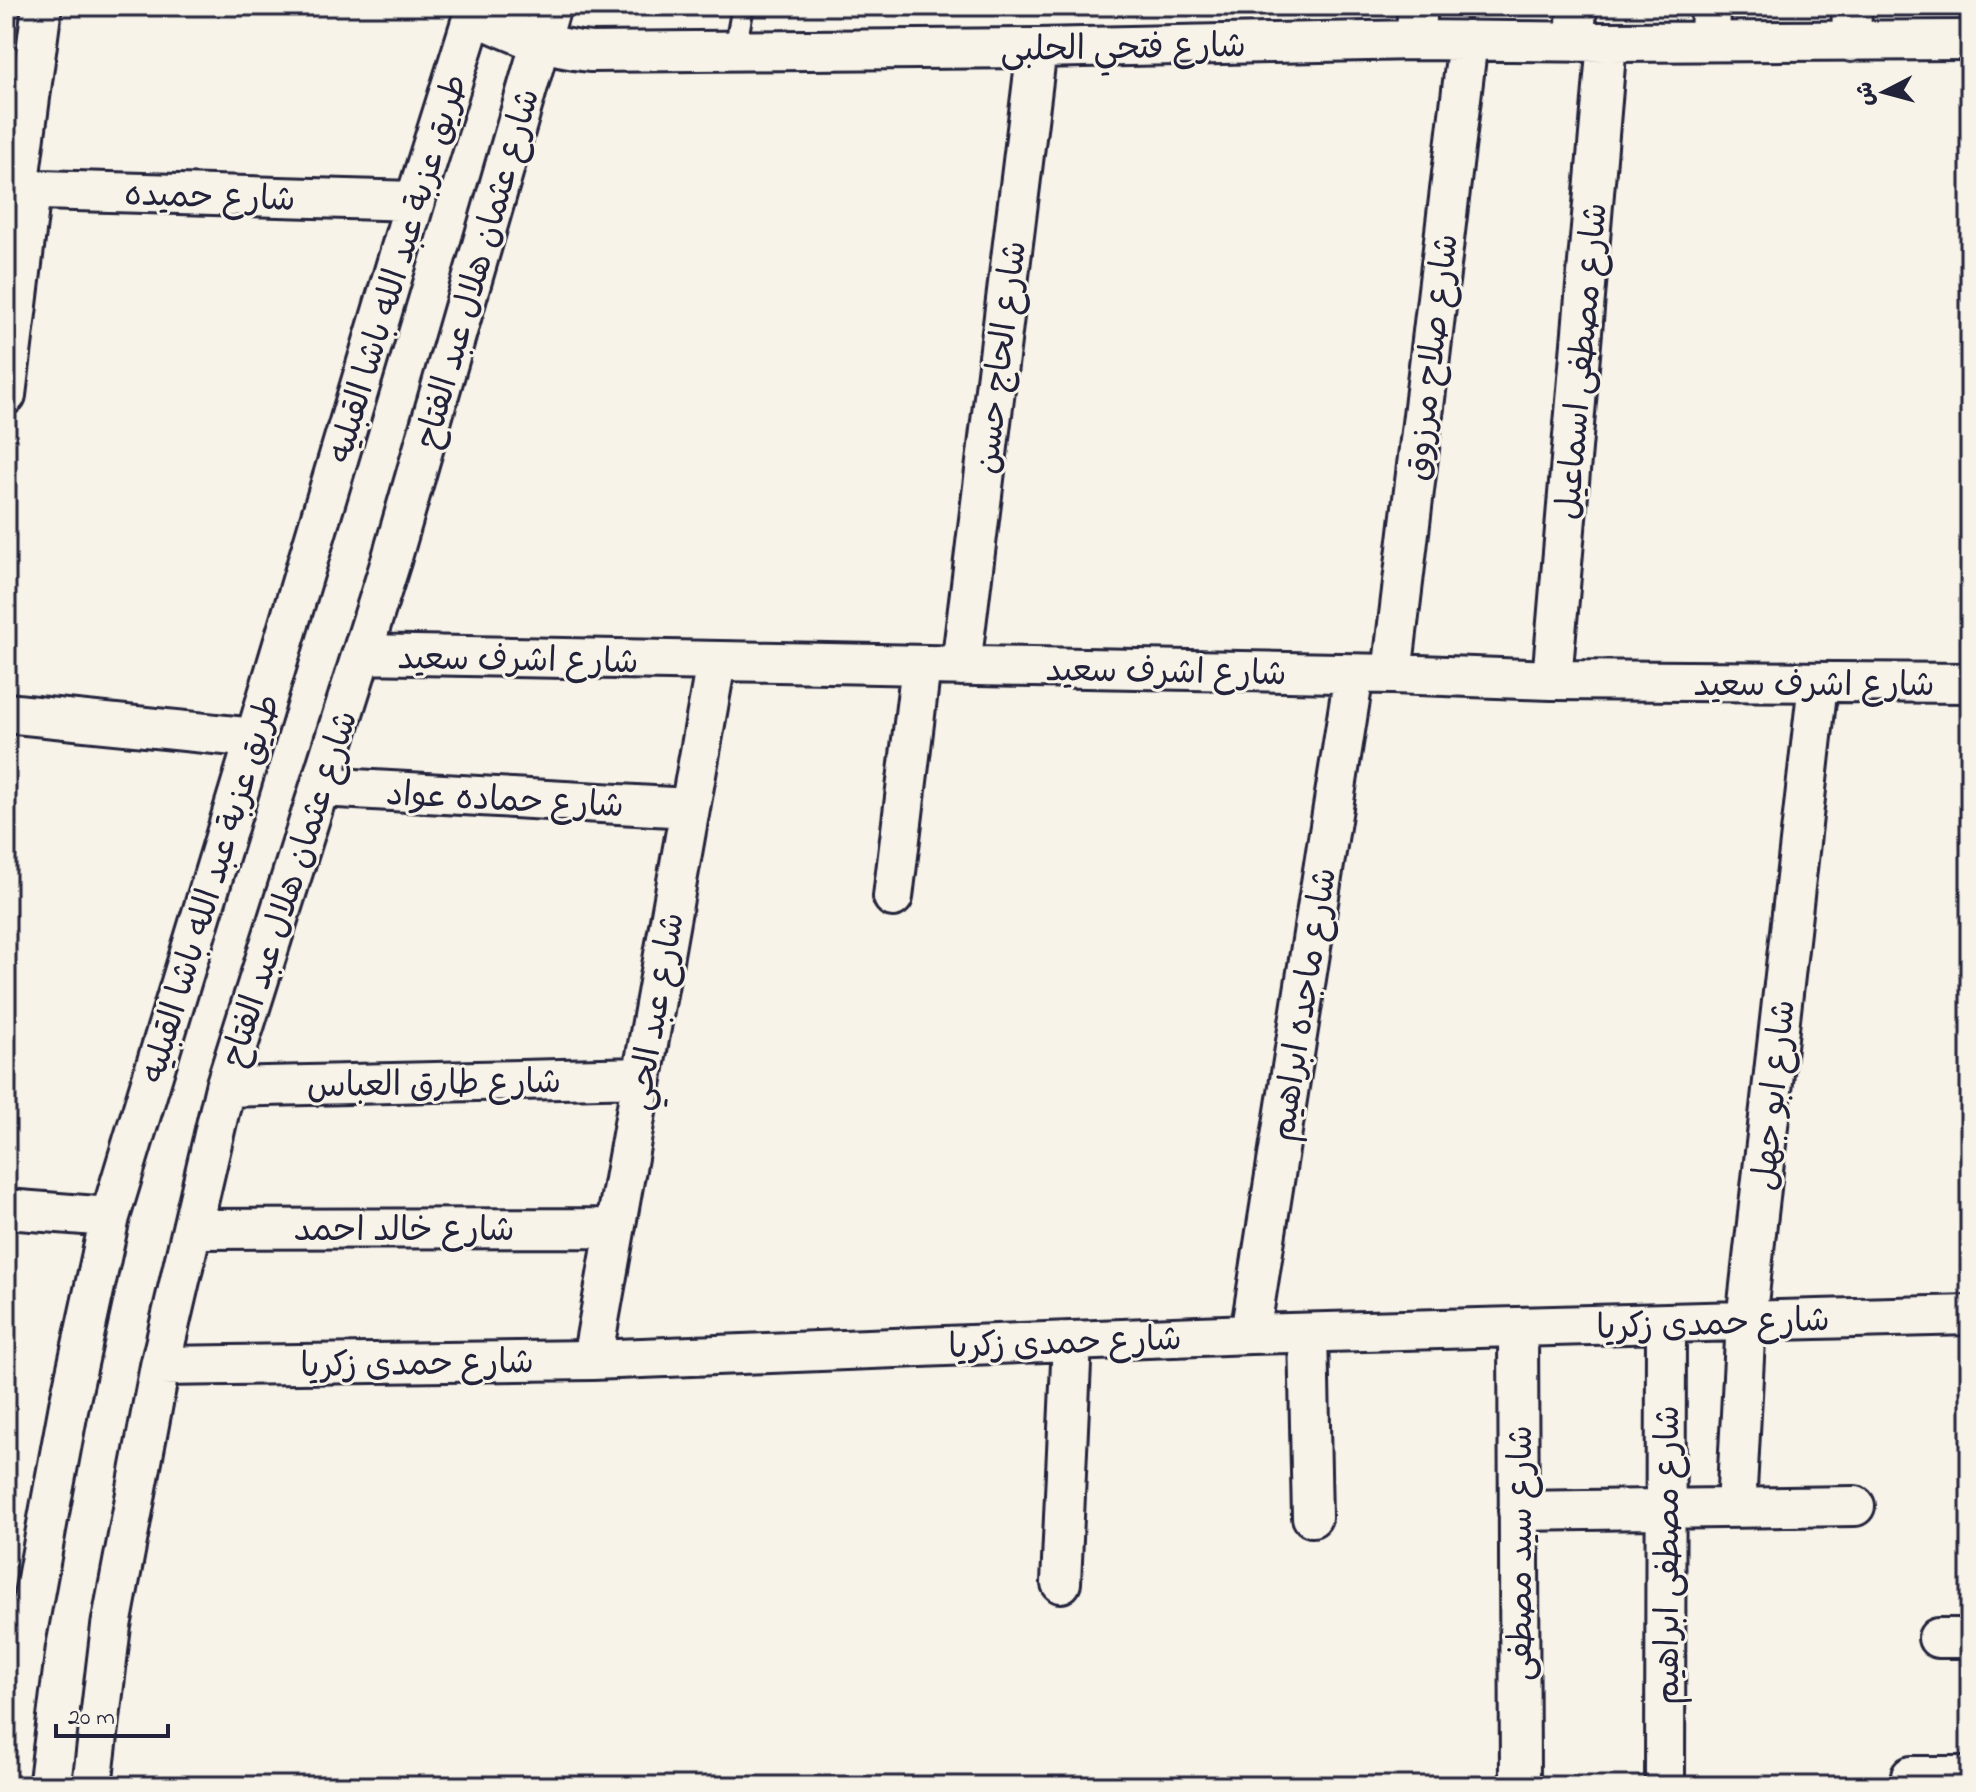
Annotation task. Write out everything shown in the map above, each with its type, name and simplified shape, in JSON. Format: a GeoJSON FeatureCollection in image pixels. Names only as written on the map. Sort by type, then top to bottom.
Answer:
{"type":"FeatureCollection","features":[{"type":"Feature","properties":{"kind":"street"},"geometry":{"type":"LineString","coordinates":[[6,395],[18,189],[42,6]]}},
{"type":"Feature","properties":{"kind":"street","name":"شارع عثمان هلال عبد الفتاح"},"geometry":{"type":"LineString","coordinates":[[92,1786],[111,1626],[160,1366],[225,1087],[391,561],[551,6]]}},
{"type":"Feature","properties":{"kind":"street","name":"شارع فتحي الحلبى"},"geometry":{"type":"LineString","coordinates":[[475,11],[541,43],[591,52],[1037,48],[1416,23],[1468,40],[1710,24],[1851,24],[1970,40]]}},
{"type":"Feature","properties":{"kind":"street","name":"طريق عزبة عبد الله باشا القبليه"},"geometry":{"type":"LineString","coordinates":[[7,1786],[25,1644],[69,1405],[110,1217],[475,11]]}},
{"type":"Feature","properties":{"kind":"street","name":"شارع مصطفى اسماعيل"},"geometry":{"type":"LineString","coordinates":[[1552,680],[1586,30]]}},
{"type":"Feature","properties":{"kind":"street","name":"شارع صلاح مرزوق"},"geometry":{"type":"LineString","coordinates":[[1392,674],[1468,40]]}},
{"type":"Feature","properties":{"kind":"street","name":"شارع الحاج حسن"},"geometry":{"type":"LineString","coordinates":[[961,666],[1037,48]]}},
{"type":"Feature","properties":{"kind":"street","name":"شارع حميده"},"geometry":{"type":"LineString","coordinates":[[18,189],[415,201]]}},
{"type":"Feature","properties":{"kind":"street","name":"شارع اشرف سعيد"},"geometry":{"type":"LineString","coordinates":[[362,654],[1392,674],[1552,680],[1970,683]]}},
{"type":"Feature","properties":{"kind":"street","name":"شارع عبد الحي"},"geometry":{"type":"LineString","coordinates":[[592,1360],[716,662]]}},
{"type":"Feature","properties":{"kind":"street"},"geometry":{"type":"LineString","coordinates":[[893,897],[921,665]]}},
{"type":"Feature","properties":{"kind":"street","name":"شارع ماجده ابراهيم"},"geometry":{"type":"LineString","coordinates":[[1250,1334],[1354,674]]}},
{"type":"Feature","properties":{"kind":"street","name":"شارع ابو جهل"},"geometry":{"type":"LineString","coordinates":[[1736,1507],[1746,1321],[1818,683]]}},
{"type":"Feature","properties":{"kind":"street"},"geometry":{"type":"LineString","coordinates":[[6,713],[255,738]]}},
{"type":"Feature","properties":{"kind":"street","name":"شارع حماده عواد"},"geometry":{"type":"LineString","coordinates":[[320,787],[689,808]]}},
{"type":"Feature","properties":{"kind":"street","name":"شارع طارق العباس"},"geometry":{"type":"LineString","coordinates":[[225,1087],[642,1077]]}},
{"type":"Feature","properties":{"kind":"street"},"geometry":{"type":"LineString","coordinates":[[6,1209],[110,1217]]}},
{"type":"Feature","properties":{"kind":"street","name":"شارع خالد احمد"},"geometry":{"type":"LineString","coordinates":[[192,1229],[615,1228]]}},
{"type":"Feature","properties":{"kind":"street","name":"شارع حمدى زكريا"},"geometry":{"type":"LineString","coordinates":[[160,1366],[592,1360],[1250,1334],[1970,1315]]}},
{"type":"Feature","properties":{"kind":"street","name":"شارع مصطفى ابراهيم"},"geometry":{"type":"LineString","coordinates":[[1665,1786],[1666,1324]]}},
{"type":"Feature","properties":{"kind":"street","name":"شارع سيد مصطفى"},"geometry":{"type":"LineString","coordinates":[[1518,1327],[1520,1778]]}},
{"type":"Feature","properties":{"kind":"street"},"geometry":{"type":"LineString","coordinates":[[1308,1333],[1312,1517]]}},
{"type":"Feature","properties":{"kind":"street"},"geometry":{"type":"LineString","coordinates":[[1061,1583],[1072,1341]]}},
{"type":"Feature","properties":{"kind":"street"},"geometry":{"type":"LineString","coordinates":[[1518,1511],[1855,1506]]}},
{"type":"Feature","properties":{"kind":"street"},"geometry":{"type":"LineString","coordinates":[[1911,1776],[1970,1776]]}},
{"type":"Feature","properties":{"kind":"lane"},"geometry":{"type":"LineString","coordinates":[[735,50],[743,6]]}}]}
